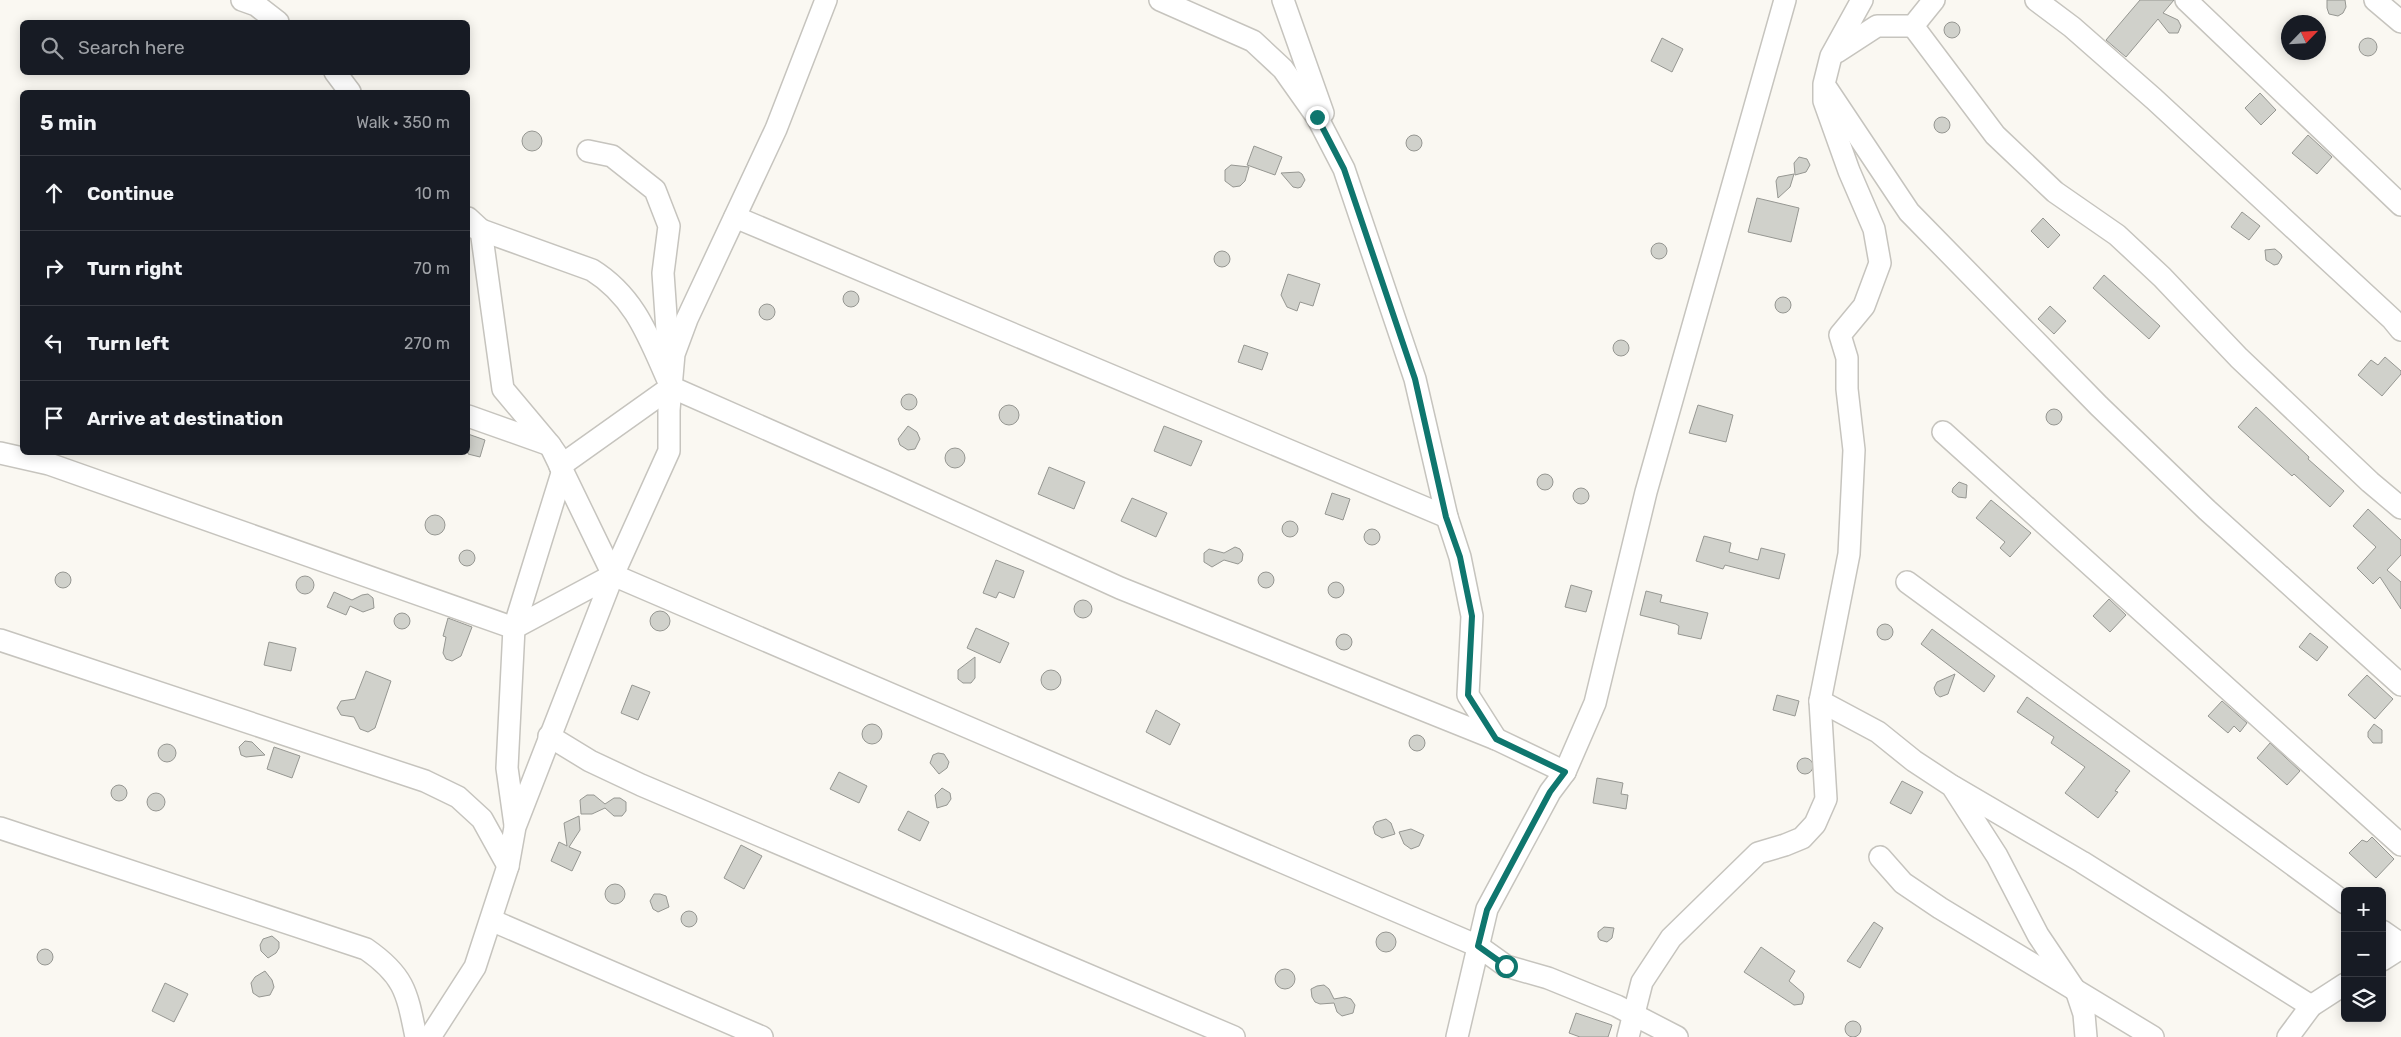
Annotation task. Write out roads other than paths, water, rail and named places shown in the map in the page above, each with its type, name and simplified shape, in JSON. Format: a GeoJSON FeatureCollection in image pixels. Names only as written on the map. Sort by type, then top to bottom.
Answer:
{"type":"FeatureCollection","features":[{"type":"Feature","properties":{"kind":"street"},"geometry":{"type":"LineString","coordinates":[[242,0],[256,5],[275,20]]}},
{"type":"Feature","properties":{"kind":"street"},"geometry":{"type":"LineString","coordinates":[[430,1037],[475,967],[508,866],[515,827],[549,736],[613,575],[668,451],[674,354],[687,319],[776,129],[826,0]]}},
{"type":"Feature","properties":{"kind":"street"},"geometry":{"type":"LineString","coordinates":[[1160,0],[1252,41],[1284,69],[1317,117],[1344,169]]}},
{"type":"Feature","properties":{"kind":"street"},"geometry":{"type":"LineString","coordinates":[[1282,0],[1344,169],[1415,379],[1446,517],[1460,557],[1472,616],[1468,695],[1496,739]]}},
{"type":"Feature","properties":{"kind":"street"},"geometry":{"type":"LineString","coordinates":[[1457,1037],[1487,910],[1550,792],[1565,772],[1595,703],[1646,492],[1784,0]]}},
{"type":"Feature","properties":{"kind":"street"},"geometry":{"type":"LineString","coordinates":[[1628,1037],[1642,982],[1671,938],[1758,853],[1802,838],[1815,824],[1826,799],[1820,701],[1849,554],[1854,450],[1847,388],[1847,358],[1840,335],[1864,306],[1880,262],[1874,230],[1824,101],[1824,84],[1831,56],[1862,0]]}},
{"type":"Feature","properties":{"kind":"street"},"geometry":{"type":"LineString","coordinates":[[1913,26],[1934,0]]}},
{"type":"Feature","properties":{"kind":"street"},"geometry":{"type":"LineString","coordinates":[[2036,0],[2072,27],[2154,99],[2392,319],[2401,330]]}},
{"type":"Feature","properties":{"kind":"street"},"geometry":{"type":"LineString","coordinates":[[2186,0],[2401,205]]}},
{"type":"Feature","properties":{"kind":"street"},"geometry":{"type":"LineString","coordinates":[[2375,0],[2401,22]]}},
{"type":"Feature","properties":{"kind":"street"},"geometry":{"type":"LineString","coordinates":[[1831,56],[1877,26],[1913,26]]}},
{"type":"Feature","properties":{"kind":"street"},"geometry":{"type":"LineString","coordinates":[[1913,26],[1995,135],[2055,192],[2118,235],[2162,277],[2239,358],[2370,482],[2401,508]]}},
{"type":"Feature","properties":{"kind":"street"},"geometry":{"type":"LineString","coordinates":[[337,75],[348,90]]}},
{"type":"Feature","properties":{"kind":"street"},"geometry":{"type":"LineString","coordinates":[[1824,84],[1909,212],[2099,406],[2207,510],[2401,685]]}},
{"type":"Feature","properties":{"kind":"street"},"geometry":{"type":"LineString","coordinates":[[588,152],[612,156],[655,190],[669,226],[663,273],[671,387]]}},
{"type":"Feature","properties":{"kind":"street"},"geometry":{"type":"LineString","coordinates":[[735,217],[1446,517]]}},
{"type":"Feature","properties":{"kind":"street"},"geometry":{"type":"LineString","coordinates":[[472,224],[592,270],[610,281],[629,301],[671,387],[1120,588],[1496,739],[1565,772]]}},
{"type":"Feature","properties":{"kind":"street"},"geometry":{"type":"LineString","coordinates":[[472,224],[503,390],[550,445],[559,458],[562,473],[514,628],[507,768],[515,827]]}},
{"type":"Feature","properties":{"kind":"street"},"geometry":{"type":"LineString","coordinates":[[560,466],[671,387]]}},
{"type":"Feature","properties":{"kind":"street"},"geometry":{"type":"LineString","coordinates":[[470,417],[550,445]]}},
{"type":"Feature","properties":{"kind":"street"},"geometry":{"type":"LineString","coordinates":[[1943,432],[2401,845]]}},
{"type":"Feature","properties":{"kind":"street"},"geometry":{"type":"LineString","coordinates":[[0,453],[49,464],[514,628],[613,575]]}},
{"type":"Feature","properties":{"kind":"street"},"geometry":{"type":"LineString","coordinates":[[560,466],[613,575],[1478,946],[1506,966],[1548,978],[1633,1014],[1677,1037]]}},
{"type":"Feature","properties":{"kind":"street"},"geometry":{"type":"LineString","coordinates":[[1907,582],[2341,900]]}},
{"type":"Feature","properties":{"kind":"street"},"geometry":{"type":"LineString","coordinates":[[0,640],[425,782],[458,796],[482,818],[508,866]]}},
{"type":"Feature","properties":{"kind":"street"},"geometry":{"type":"LineString","coordinates":[[1820,701],[1878,732],[1952,786],[2082,862],[2311,1006]]}},
{"type":"Feature","properties":{"kind":"street"},"geometry":{"type":"LineString","coordinates":[[549,736],[590,761],[641,785],[1234,1037]]}},
{"type":"Feature","properties":{"kind":"street"},"geometry":{"type":"LineString","coordinates":[[1952,786],[1997,856],[2038,935],[2077,993],[2084,1014],[2086,1037]]}},
{"type":"Feature","properties":{"kind":"street"},"geometry":{"type":"LineString","coordinates":[[0,828],[366,949],[387,964],[400,979],[409,1003],[416,1037]]}},
{"type":"Feature","properties":{"kind":"street"},"geometry":{"type":"LineString","coordinates":[[1880,857],[1911,888],[2077,993],[2153,1037]]}},
{"type":"Feature","properties":{"kind":"street"},"geometry":{"type":"LineString","coordinates":[[491,920],[762,1037]]}},
{"type":"Feature","properties":{"kind":"street"},"geometry":{"type":"LineString","coordinates":[[2384,932],[2401,946],[2386,957]]}},
{"type":"Feature","properties":{"kind":"street"},"geometry":{"type":"LineString","coordinates":[[2288,1037],[2311,1006],[2341,987]]}}]}
